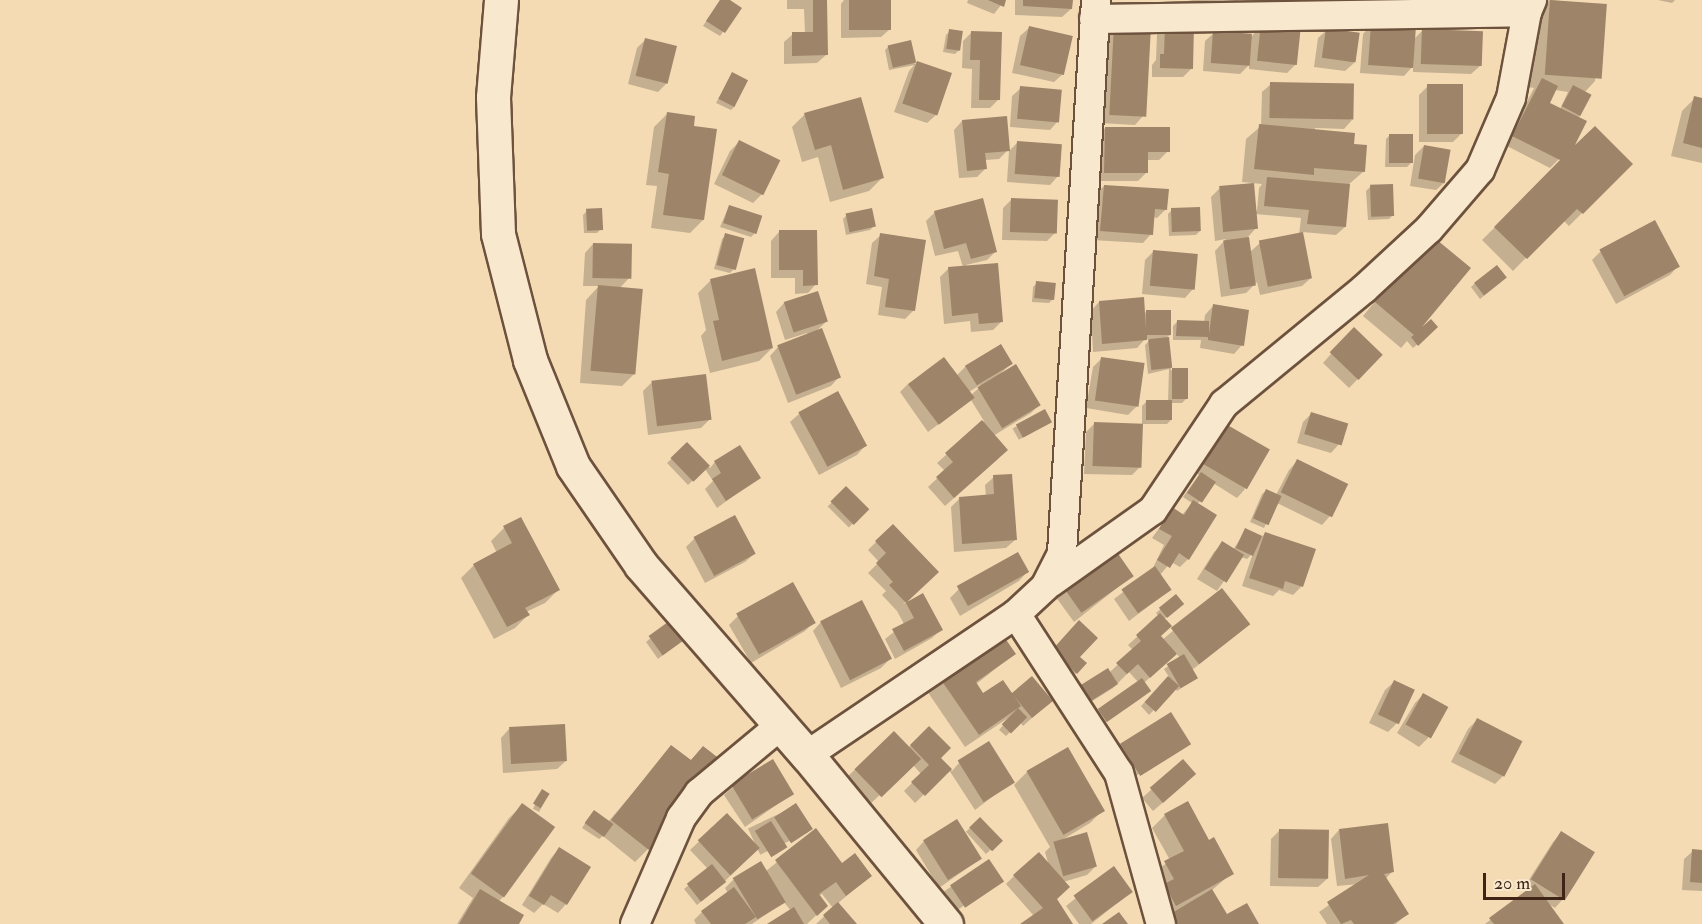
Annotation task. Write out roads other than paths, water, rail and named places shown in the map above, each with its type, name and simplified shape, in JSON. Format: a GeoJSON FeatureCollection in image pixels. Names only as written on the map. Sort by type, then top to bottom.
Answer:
{"type":"FeatureCollection","features":[{"type":"Feature","properties":{"kind":"street"},"geometry":{"type":"LineString","coordinates":[[501,0],[493,97],[498,234],[530,360],[573,466],[634,555],[807,755],[946,924]]}},
{"type":"Feature","properties":{"kind":"street"},"geometry":{"type":"LineString","coordinates":[[807,755],[1016,614],[1045,586],[1154,510],[1224,404],[1364,289],[1429,229],[1480,170],[1511,98],[1529,6],[1095,9],[1062,553],[1045,586]]}},
{"type":"Feature","properties":{"kind":"street"},"geometry":{"type":"LineString","coordinates":[[1016,614],[1119,773],[1161,924]]}},
{"type":"Feature","properties":{"kind":"street"},"geometry":{"type":"LineString","coordinates":[[635,924],[681,818],[699,793],[781,725]]}}]}
